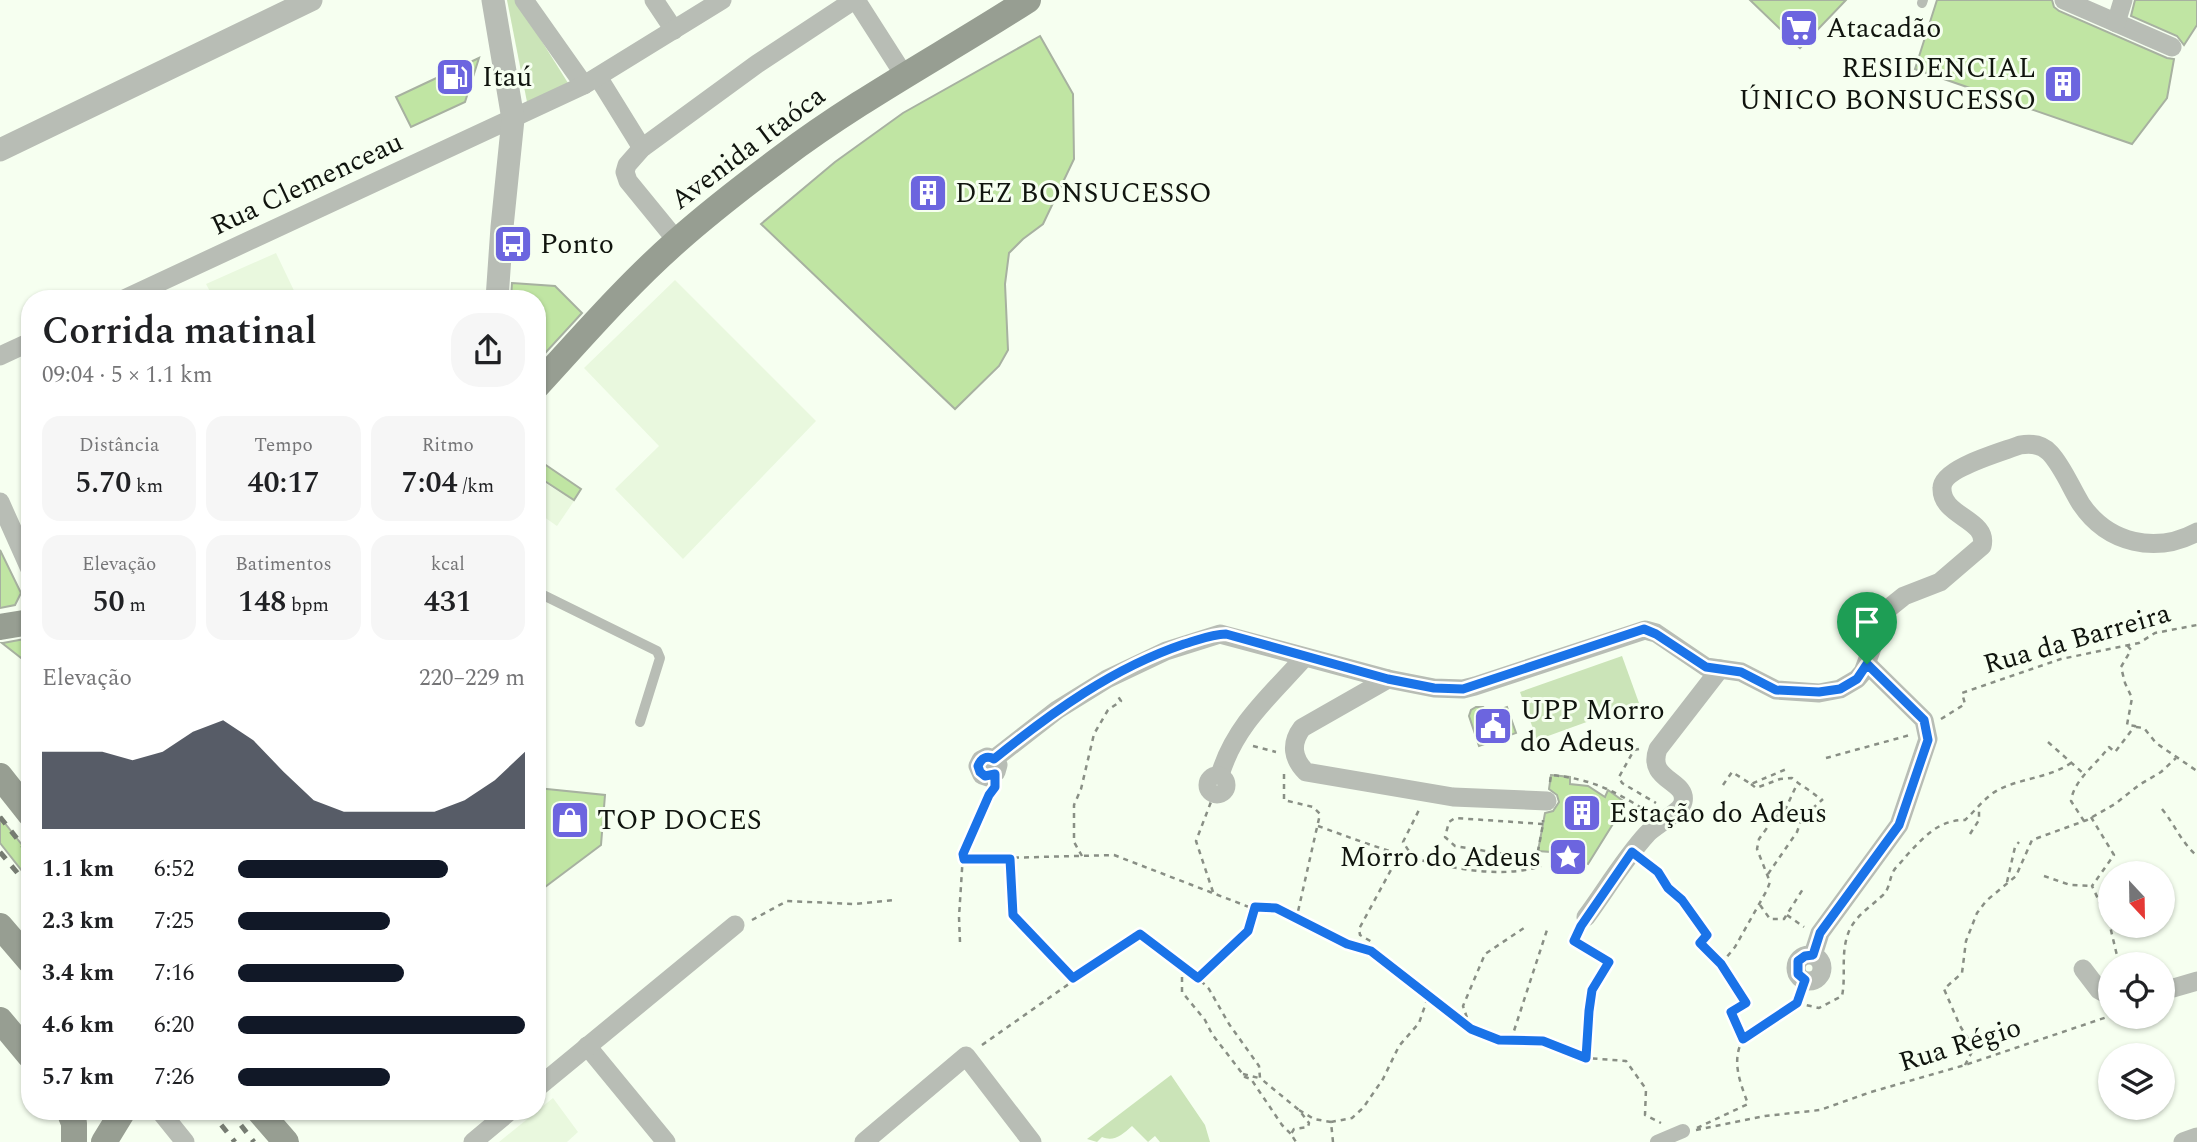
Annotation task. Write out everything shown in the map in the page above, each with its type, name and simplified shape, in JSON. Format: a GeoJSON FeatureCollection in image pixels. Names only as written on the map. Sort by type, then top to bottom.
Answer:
{"type":"FeatureCollection","features":[{"type":"Feature","properties":{"kind":"main road","name":"Avenida Itaóca"},"geometry":{"type":"LineString","coordinates":[[546,375],[677,241],[783,156],[904,75],[1028,0]]}},
{"type":"Feature","properties":{"kind":"main road"},"geometry":{"type":"LineString","coordinates":[[0,627],[21,624]]}},
{"type":"Feature","properties":{"kind":"main road"},"geometry":{"type":"LineString","coordinates":[[0,776],[21,803]]}},
{"type":"Feature","properties":{"kind":"main road"},"geometry":{"type":"LineString","coordinates":[[0,926],[21,950]]}},
{"type":"Feature","properties":{"kind":"main road"},"geometry":{"type":"LineString","coordinates":[[0,1020],[21,1045]]}},
{"type":"Feature","properties":{"kind":"main road"},"geometry":{"type":"LineString","coordinates":[[104,1142],[117,1120]]}},
{"type":"Feature","properties":{"kind":"main road"},"geometry":{"type":"LineString","coordinates":[[267,1120],[286,1142]]}},
{"type":"Feature","properties":{"kind":"street"},"geometry":{"type":"LineString","coordinates":[[0,150],[311,0]]}},
{"type":"Feature","properties":{"kind":"street"},"geometry":{"type":"LineString","coordinates":[[493,0],[513,119],[498,290]]}},
{"type":"Feature","properties":{"kind":"street"},"geometry":{"type":"LineString","coordinates":[[524,0],[642,148]]}},
{"type":"Feature","properties":{"kind":"street"},"geometry":{"type":"LineString","coordinates":[[654,0],[674,30]]}},
{"type":"Feature","properties":{"kind":"street","name":"Rua Clemenceau"},"geometry":{"type":"LineString","coordinates":[[143,290],[591,81],[722,0]]}},
{"type":"Feature","properties":{"kind":"street"},"geometry":{"type":"LineString","coordinates":[[677,241],[626,177],[627,165],[642,148],[757,64],[855,0],[904,75]]}},
{"type":"Feature","properties":{"kind":"street"},"geometry":{"type":"LineString","coordinates":[[2064,0],[2172,47]]}},
{"type":"Feature","properties":{"kind":"street"},"geometry":{"type":"LineString","coordinates":[[2116,23],[2123,0]]}},
{"type":"Feature","properties":{"kind":"street"},"geometry":{"type":"LineString","coordinates":[[0,356],[21,346]]}},
{"type":"Feature","properties":{"kind":"street"},"geometry":{"type":"LineString","coordinates":[[994,767],[1057,710],[1107,679],[1166,651],[1204,638],[1226,634],[1388,679],[1434,688],[1463,689],[1644,629],[1706,667],[1741,672],[1776,690],[1819,692],[1840,689],[1863,672],[1889,608],[1904,596],[1940,582],[1982,546],[1984,539],[1981,531],[1956,513],[1945,501],[1942,487],[1945,477],[1955,470],[2020,445],[2031,443],[2049,451],[2082,506],[2115,536],[2151,545],[2169,543],[2197,532]]}},
{"type":"Feature","properties":{"kind":"street"},"geometry":{"type":"LineString","coordinates":[[0,502],[21,549]]}},
{"type":"Feature","properties":{"kind":"street"},"geometry":{"type":"LineString","coordinates":[[1217,785],[1233,740],[1304,657]]}},
{"type":"Feature","properties":{"kind":"street"},"geometry":{"type":"LineString","coordinates":[[1805,980],[1813,981],[1821,972],[1822,965],[1813,955],[1820,933],[1903,816],[1928,740],[1924,720],[1867,664]]}},
{"type":"Feature","properties":{"kind":"street"},"geometry":{"type":"LineString","coordinates":[[1586,917],[1647,833],[1683,803],[1679,789],[1660,774],[1655,758],[1658,749],[1720,669]]}},
{"type":"Feature","properties":{"kind":"street"},"geometry":{"type":"LineString","coordinates":[[1388,679],[1308,723],[1296,736],[1294,752],[1298,764],[1306,772],[1453,797],[1547,801]]}},
{"type":"Feature","properties":{"kind":"street"},"geometry":{"type":"LineString","coordinates":[[546,1080],[735,925]]}},
{"type":"Feature","properties":{"kind":"street"},"geometry":{"type":"LineString","coordinates":[[2083,969],[2098,989]]}},
{"type":"Feature","properties":{"kind":"street"},"geometry":{"type":"LineString","coordinates":[[2175,987],[2197,981]]}},
{"type":"Feature","properties":{"kind":"street"},"geometry":{"type":"LineString","coordinates":[[587,1046],[666,1142]]}},
{"type":"Feature","properties":{"kind":"street"},"geometry":{"type":"LineString","coordinates":[[864,1142],[966,1056],[1032,1142]]}},
{"type":"Feature","properties":{"kind":"street"},"geometry":{"type":"LineString","coordinates":[[167,1120],[185,1142]]}},
{"type":"Feature","properties":{"kind":"street"},"geometry":{"type":"LineString","coordinates":[[473,1142],[499,1120]]}},
{"type":"Feature","properties":{"kind":"street"},"geometry":{"type":"LineString","coordinates":[[1657,1142],[1683,1131]]}},
{"type":"Feature","properties":{"kind":"street"},"geometry":{"type":"LineString","coordinates":[[2183,1142],[2197,1137]]}},
{"type":"Feature","properties":{"kind":"lane"},"geometry":{"type":"LineString","coordinates":[[546,596],[657,651],[660,658],[640,722]]}},
{"type":"Feature","properties":{"kind":"path","name":"Rua da Barreira"},"geometry":{"type":"LineString","coordinates":[[1826,758],[1917,733],[1965,704],[1962,693],[2061,659],[2138,643],[2155,634],[2197,625]]}},
{"type":"Feature","properties":{"kind":"path"},"geometry":{"type":"LineString","coordinates":[[2127,645],[2130,650],[2121,667],[2124,683],[2132,698],[2127,725],[2144,728],[2156,743],[2197,771]]}},
{"type":"Feature","properties":{"kind":"path"},"geometry":{"type":"LineString","coordinates":[[1082,856],[1074,842],[1074,804],[1081,789],[1094,734],[1108,710],[1121,701]]}},
{"type":"Feature","properties":{"kind":"path"},"geometry":{"type":"LineString","coordinates":[[2084,821],[2071,801],[2072,795],[2084,774],[2109,747],[2115,752],[2135,726]]}},
{"type":"Feature","properties":{"kind":"path"},"geometry":{"type":"LineString","coordinates":[[1233,740],[1276,752],[1294,752],[1284,775],[1284,800],[1316,809],[1320,814],[1297,916]]}},
{"type":"Feature","properties":{"kind":"path"},"geometry":{"type":"LineString","coordinates":[[2048,741],[2084,774]]}},
{"type":"Feature","properties":{"kind":"path"},"geometry":{"type":"LineString","coordinates":[[1655,758],[1636,748],[1619,777],[1622,783],[1661,808]]}},
{"type":"Feature","properties":{"kind":"path"},"geometry":{"type":"LineString","coordinates":[[1965,1065],[1974,1048],[1960,1027],[1944,989],[1962,973],[1966,941],[1977,913],[1986,901],[2016,876],[2032,841],[2084,821],[2115,804],[2161,772],[2176,758]]}},
{"type":"Feature","properties":{"kind":"path"},"geometry":{"type":"LineString","coordinates":[[1797,1003],[1819,1008],[1842,996],[1845,984],[1846,939],[1850,928],[1869,906],[1883,896],[1892,873],[1916,843],[1944,823],[1965,820],[1986,798],[1998,790],[2071,763]]}},
{"type":"Feature","properties":{"kind":"path"},"geometry":{"type":"LineString","coordinates":[[960,942],[963,854],[995,787],[994,767]]}},
{"type":"Feature","properties":{"kind":"path"},"geometry":{"type":"LineString","coordinates":[[1751,784],[1789,768]]}},
{"type":"Feature","properties":{"kind":"path"},"geometry":{"type":"LineString","coordinates":[[1723,785],[1732,772],[1756,788],[1780,779],[1792,778],[1822,799],[1802,818],[1797,832],[1768,874]]}},
{"type":"Feature","properties":{"kind":"path"},"geometry":{"type":"LineString","coordinates":[[1551,775],[1586,780],[1603,786],[1654,815]]}},
{"type":"Feature","properties":{"kind":"path"},"geometry":{"type":"LineString","coordinates":[[1721,964],[1735,947],[1770,882],[1756,849],[1759,839],[1786,808],[1797,784]]}},
{"type":"Feature","properties":{"kind":"path"},"geometry":{"type":"LineString","coordinates":[[1213,892],[1196,841],[1217,785]]}},
{"type":"Feature","properties":{"kind":"path"},"geometry":{"type":"LineString","coordinates":[[1414,859],[1403,842],[1429,793]]}},
{"type":"Feature","properties":{"kind":"path"},"geometry":{"type":"LineString","coordinates":[[1970,834],[1979,820],[1979,808]]}},
{"type":"Feature","properties":{"kind":"path"},"geometry":{"type":"LineString","coordinates":[[2162,810],[2176,827],[2178,836],[2197,856]]}},
{"type":"Feature","properties":{"kind":"path"},"geometry":{"type":"LineString","coordinates":[[2091,817],[2115,856],[2092,886]]}},
{"type":"Feature","properties":{"kind":"path"},"geometry":{"type":"LineString","coordinates":[[1529,858],[1455,846],[1445,837],[1449,822],[1455,818],[1543,824]]}},
{"type":"Feature","properties":{"kind":"path"},"geometry":{"type":"LineString","coordinates":[[1318,826],[1414,859],[1491,871],[1523,872],[1541,866]]}},
{"type":"Feature","properties":{"kind":"path"},"geometry":{"type":"LineString","coordinates":[[2007,883],[2015,847],[2019,842]]}},
{"type":"Feature","properties":{"kind":"path"},"geometry":{"type":"LineString","coordinates":[[1632,852],[1658,872],[1707,935],[1700,943],[1721,964],[1746,1003],[1731,1012],[1743,1039],[1797,1003],[1805,980]]}},
{"type":"Feature","properties":{"kind":"path"},"geometry":{"type":"LineString","coordinates":[[964,859],[1114,855],[1249,907],[1276,908],[1297,916],[1347,944],[1371,951],[1471,1029],[1499,1040],[1543,1041],[1586,1058],[1626,1061],[1646,1088],[1644,1115],[1683,1131]]}},
{"type":"Feature","properties":{"kind":"path"},"geometry":{"type":"LineString","coordinates":[[1371,951],[1372,942],[1360,935],[1359,929],[1399,855]]}},
{"type":"Feature","properties":{"kind":"path"},"geometry":{"type":"LineString","coordinates":[[1010,859],[1013,915],[1073,978]]}},
{"type":"Feature","properties":{"kind":"path"},"geometry":{"type":"LineString","coordinates":[[2044,876],[2070,885],[2092,886]]}},
{"type":"Feature","properties":{"kind":"path"},"geometry":{"type":"LineString","coordinates":[[2092,886],[2109,922],[2116,952]]}},
{"type":"Feature","properties":{"kind":"path"},"geometry":{"type":"LineString","coordinates":[[1759,903],[1770,919],[1784,919],[1803,889]]}},
{"type":"Feature","properties":{"kind":"path"},"geometry":{"type":"LineString","coordinates":[[735,925],[745,924],[788,901],[854,904],[895,900]]}},
{"type":"Feature","properties":{"kind":"path"},"geometry":{"type":"LineString","coordinates":[[1198,978],[1248,931],[1255,907]]}},
{"type":"Feature","properties":{"kind":"path"},"geometry":{"type":"LineString","coordinates":[[1586,917],[1574,941],[1609,962],[1592,990],[1586,1058]]}},
{"type":"Feature","properties":{"kind":"path"},"geometry":{"type":"LineString","coordinates":[[1471,1029],[1463,1006],[1485,954],[1527,926]]}},
{"type":"Feature","properties":{"kind":"path"},"geometry":{"type":"LineString","coordinates":[[1511,1040],[1547,930]]}},
{"type":"Feature","properties":{"kind":"path"},"geometry":{"type":"LineString","coordinates":[[966,1056],[1073,978],[1140,934],[1209,989],[1229,1024],[1250,1050],[1259,1066],[1260,1078]]}},
{"type":"Feature","properties":{"kind":"path"},"geometry":{"type":"LineString","coordinates":[[1182,966],[1182,992],[1243,1074],[1251,1079],[1296,1142]]}},
{"type":"Feature","properties":{"kind":"path"},"geometry":{"type":"LineString","coordinates":[[1243,1074],[1253,1074],[1260,1078],[1299,1110],[1321,1122],[1352,1118],[1363,1108],[1383,1079],[1399,1046],[1419,1023],[1428,996]]}},
{"type":"Feature","properties":{"kind":"path","name":"Rua Régio"},"geometry":{"type":"LineString","coordinates":[[1743,1039],[1736,1058],[1739,1080],[1748,1104],[1691,1130],[1765,1116],[1820,1110],[2098,1020]]}},
{"type":"Feature","properties":{"kind":"path"},"geometry":{"type":"LineString","coordinates":[[1291,1134],[1294,1129],[1308,1127],[1309,1123],[1299,1110]]}},
{"type":"Feature","properties":{"kind":"path"},"geometry":{"type":"LineString","coordinates":[[1331,1122],[1334,1142]]}},
{"type":"Feature","properties":{"kind":"shaded area"},"geometry":{"type":"Polygon","coordinates":[[[276,253],[294,290],[209,290],[206,284],[276,253]]]}},
{"type":"Feature","properties":{"kind":"shaded area"},"geometry":{"type":"Polygon","coordinates":[[[675,280],[816,421],[683,559],[615,489],[659,446],[584,368],[675,280]]]}},
{"type":"Feature","properties":{"kind":"shaded area"},"geometry":{"type":"Polygon","coordinates":[[[546,484],[574,501],[557,526],[546,518],[546,484]]]}},
{"type":"Feature","properties":{"kind":"shaded area"},"geometry":{"type":"Polygon","coordinates":[[[553,1098],[578,1132],[567,1142],[499,1142],[526,1120],[546,1120],[546,1104],[553,1098]]]}},
{"type":"Feature","properties":{"kind":"green space"},"geometry":{"type":"Polygon","coordinates":[[[507,0],[516,0],[568,83],[527,102],[507,0]]]}},
{"type":"Feature","properties":{"kind":"green space"},"geometry":{"type":"Polygon","coordinates":[[[1622,656],[1639,703],[1537,740],[1520,692],[1622,656]]]}},
{"type":"Feature","properties":{"kind":"green space"},"geometry":{"type":"Polygon","coordinates":[[[1171,1075],[1205,1125],[1210,1142],[1160,1142],[1155,1136],[1148,1142],[1132,1126],[1114,1138],[1102,1137],[1097,1142],[1087,1139],[1171,1075]]]}},
{"type":"Feature","properties":{"kind":"building","name":"Atacadão"},"geometry":{"type":"Polygon","coordinates":[[[1750,0],[1846,0],[1800,48],[1750,0]]]}},
{"type":"Feature","properties":{"kind":"building","name":"RESIDENCIAL ÚNICO BONSUCESSO"},"geometry":{"type":"Polygon","coordinates":[[[1937,0],[2052,0],[2059,11],[2174,59],[2167,98],[2132,144],[1915,69],[1937,0]]]}},
{"type":"Feature","properties":{"kind":"building"},"geometry":{"type":"Polygon","coordinates":[[[2135,0],[2197,0],[2197,25],[2184,45],[2177,36],[2131,16],[2135,0]]]}},
{"type":"Feature","properties":{"kind":"building","name":"DEZ BONSUCESSO"},"geometry":{"type":"Polygon","coordinates":[[[1040,36],[1073,94],[1074,159],[1043,224],[1009,253],[1005,284],[1008,350],[999,366],[955,409],[761,224],[835,162],[903,113],[1040,36]]]}},
{"type":"Feature","properties":{"kind":"building","name":"Itaú"},"geometry":{"type":"Polygon","coordinates":[[[479,58],[465,102],[411,127],[396,97],[479,58]]]}},
{"type":"Feature","properties":{"kind":"building"},"geometry":{"type":"Polygon","coordinates":[[[512,283],[555,286],[582,313],[546,352],[546,290],[512,290],[512,283]]]}},
{"type":"Feature","properties":{"kind":"building"},"geometry":{"type":"Polygon","coordinates":[[[546,465],[581,489],[574,500],[546,482],[546,465]]]}},
{"type":"Feature","properties":{"kind":"building"},"geometry":{"type":"Polygon","coordinates":[[[0,550],[21,593],[15,605],[0,608],[0,550]]]}},
{"type":"Feature","properties":{"kind":"building"},"geometry":{"type":"Polygon","coordinates":[[[21,640],[21,658],[2,643],[21,640]]]}},
{"type":"Feature","properties":{"kind":"building","name":"UPP Morro do Adeus"},"geometry":{"type":"Polygon","coordinates":[[[1483,707],[1490,713],[1507,707],[1516,733],[1479,746],[1469,716],[1471,710],[1483,707]]]}},
{"type":"Feature","properties":{"kind":"building","name":"Estação do Adeus"},"geometry":{"type":"Polygon","coordinates":[[[1551,775],[1570,777],[1570,784],[1588,786],[1605,797],[1608,790],[1626,803],[1588,864],[1565,853],[1538,851],[1545,813],[1553,811],[1559,802],[1557,795],[1549,789],[1551,775]]]}},
{"type":"Feature","properties":{"kind":"building","name":"TOP DOCES"},"geometry":{"type":"Polygon","coordinates":[[[546,789],[605,795],[601,845],[546,886],[546,789]]]}},
{"type":"Feature","properties":{"kind":"building"},"geometry":{"type":"Polygon","coordinates":[[[0,817],[21,844],[21,870],[0,843],[0,817]]]}},
{"type":"Feature","properties":{"kind":"railway"},"geometry":{"type":"LineString","coordinates":[[0,817],[21,844]]}},
{"type":"Feature","properties":{"kind":"railway"},"geometry":{"type":"LineString","coordinates":[[0,852],[21,877]]}},
{"type":"Feature","properties":{"kind":"railway"},"geometry":{"type":"LineString","coordinates":[[217,1120],[235,1142]]}},
{"type":"Feature","properties":{"kind":"railway"},"geometry":{"type":"LineString","coordinates":[[237,1120],[254,1142]]}},
{"type":"Feature","properties":{"kind":"place","name":"Atacadão"},"geometry":{"type":"Point","coordinates":[1799,28]}},
{"type":"Feature","properties":{"kind":"place","name":"Itaú"},"geometry":{"type":"Point","coordinates":[455,77]}},
{"type":"Feature","properties":{"kind":"place","name":"RESIDENCIAL ÚNICO BONSUCESSO"},"geometry":{"type":"Point","coordinates":[2063,84]}},
{"type":"Feature","properties":{"kind":"place","name":"DEZ BONSUCESSO"},"geometry":{"type":"Point","coordinates":[928,193]}},
{"type":"Feature","properties":{"kind":"place","name":"Ponto"},"geometry":{"type":"Point","coordinates":[513,244]}},
{"type":"Feature","properties":{"kind":"place","name":"UPP Morro do Adeus"},"geometry":{"type":"Point","coordinates":[1493,726]}},
{"type":"Feature","properties":{"kind":"place","name":"Estação do Adeus"},"geometry":{"type":"Point","coordinates":[1582,813]}},
{"type":"Feature","properties":{"kind":"place","name":"TOP DOCES"},"geometry":{"type":"Point","coordinates":[570,820]}},
{"type":"Feature","properties":{"kind":"place","name":"Morro do Adeus"},"geometry":{"type":"Point","coordinates":[1568,857]}},
{"type":"Feature","properties":{"kind":"route"},"geometry":{"type":"LineString","coordinates":[[1644,629],[1706,667],[1741,672],[1776,690],[1819,692],[1840,689],[1857,679],[1867,664],[1924,720],[1927,728],[1928,740],[1903,816],[1820,933],[1813,955],[1798,961],[1798,974],[1805,980],[1797,1003],[1743,1039],[1731,1012],[1746,1003],[1721,964],[1700,943],[1707,935],[1658,872],[1632,852],[1581,926],[1574,941],[1609,962],[1592,990],[1586,1058],[1543,1041],[1499,1040],[1471,1029],[1371,951],[1347,944],[1297,916],[1276,908],[1255,907],[1248,931],[1198,978],[1140,934],[1073,978],[1013,915],[1010,859],[964,859],[963,854],[995,787],[995,774],[988,777],[980,772],[978,766],[981,760],[988,757],[994,759],[1057,710],[1107,679],[1166,651],[1214,635],[1226,634],[1388,679],[1447,689],[1475,686],[1644,629]]}}]}
